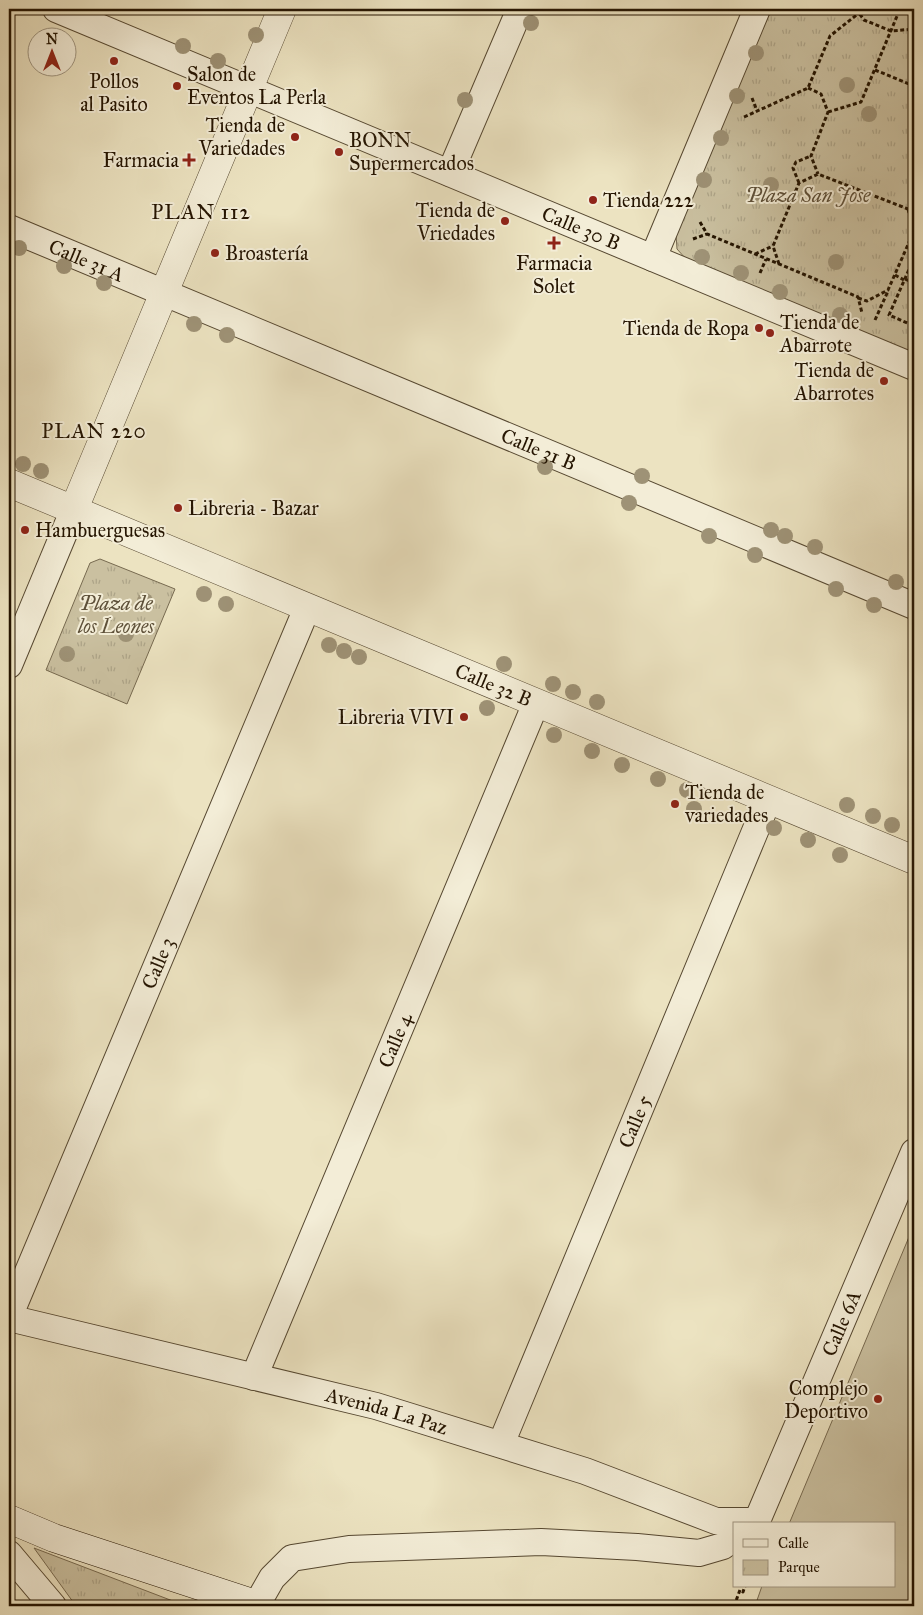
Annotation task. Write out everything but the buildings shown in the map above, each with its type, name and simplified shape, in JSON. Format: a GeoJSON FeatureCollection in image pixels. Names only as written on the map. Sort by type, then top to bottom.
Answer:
{"type":"FeatureCollection","features":[{"type":"Feature","properties":{"kind":"street","name":"Calle 30 B"},"geometry":{"type":"LineString","coordinates":[[56,9],[914,367]]}},
{"type":"Feature","properties":{"kind":"street"},"geometry":{"type":"LineString","coordinates":[[9,665],[282,9]]}},
{"type":"Feature","properties":{"kind":"street"},"geometry":{"type":"LineString","coordinates":[[450,173],[520,9]]}},
{"type":"Feature","properties":{"kind":"street"},"geometry":{"type":"LineString","coordinates":[[653,258],[757,9]]}},
{"type":"Feature","properties":{"kind":"street","name":"Calle 31 A"},"geometry":{"type":"LineString","coordinates":[[9,228],[164,292]]}},
{"type":"Feature","properties":{"kind":"street","name":"Calle 31 B"},"geometry":{"type":"LineString","coordinates":[[164,292],[914,606]]}},
{"type":"Feature","properties":{"kind":"street","name":"Calle 32 B"},"geometry":{"type":"LineString","coordinates":[[9,483],[914,860]]}},
{"type":"Feature","properties":{"kind":"street","name":"Calle 3"},"geometry":{"type":"LineString","coordinates":[[9,1318],[307,608]]}},
{"type":"Feature","properties":{"kind":"street","name":"Calle 4"},"geometry":{"type":"LineString","coordinates":[[254,1377],[536,703]]}},
{"type":"Feature","properties":{"kind":"street","name":"Calle 5"},"geometry":{"type":"LineString","coordinates":[[501,1444],[768,800]]}},
{"type":"Feature","properties":{"kind":"street","name":"Calle 6A"},"geometry":{"type":"LineString","coordinates":[[755,1522],[914,1152]]}},
{"type":"Feature","properties":{"kind":"street","name":"Avenida La Paz"},"geometry":{"type":"LineString","coordinates":[[9,1318],[376,1406],[585,1471],[716,1521],[736,1522]]}},
{"type":"Feature","properties":{"kind":"street"},"geometry":{"type":"LineString","coordinates":[[9,1519],[54,1538],[258,1606],[272,1578],[292,1558],[349,1549],[541,1542],[637,1547],[699,1553],[723,1546],[733,1539]]}},
{"type":"Feature","properties":{"kind":"street"},"geometry":{"type":"LineString","coordinates":[[9,1554],[53,1606]]}},
{"type":"Feature","properties":{"kind":"path"},"geometry":{"type":"LineString","coordinates":[[856,9],[864,20],[891,31],[914,29]]}},
{"type":"Feature","properties":{"kind":"path"},"geometry":{"type":"LineString","coordinates":[[828,112],[861,102],[900,9]]}},
{"type":"Feature","properties":{"kind":"path"},"geometry":{"type":"LineString","coordinates":[[911,9],[914,14]]}},
{"type":"Feature","properties":{"kind":"path"},"geometry":{"type":"LineString","coordinates":[[742,118],[808,88],[830,36],[859,13]]}},
{"type":"Feature","properties":{"kind":"path"},"geometry":{"type":"LineString","coordinates":[[874,70],[914,86]]}},
{"type":"Feature","properties":{"kind":"path"},"geometry":{"type":"LineString","coordinates":[[808,88],[821,94],[828,112],[811,156],[818,174],[908,210],[914,207]]}},
{"type":"Feature","properties":{"kind":"path"},"geometry":{"type":"LineString","coordinates":[[799,183],[793,168],[796,162],[811,156]]}},
{"type":"Feature","properties":{"kind":"path"},"geometry":{"type":"LineString","coordinates":[[780,265],[773,246],[799,183],[818,174]]}},
{"type":"Feature","properties":{"kind":"path"},"geometry":{"type":"LineString","coordinates":[[874,323],[914,231],[908,210]]}},
{"type":"Feature","properties":{"kind":"path"},"geometry":{"type":"LineString","coordinates":[[700,220],[707,234],[867,301],[888,290]]}},
{"type":"Feature","properties":{"kind":"path"},"geometry":{"type":"LineString","coordinates":[[754,254],[773,246]]}},
{"type":"Feature","properties":{"kind":"path"},"geometry":{"type":"LineString","coordinates":[[914,258],[889,315],[914,326]]}},
{"type":"Feature","properties":{"kind":"path"},"geometry":{"type":"LineString","coordinates":[[895,275],[914,283]]}},
{"type":"Feature","properties":{"kind":"path"},"geometry":{"type":"LineString","coordinates":[[858,297],[864,321]]}},
{"type":"Feature","properties":{"kind":"path"},"geometry":{"type":"LineString","coordinates":[[734,1606],[740,1590],[743,1592],[744,1588]]}},
{"type":"Feature","properties":{"kind":"green space","name":"Plaza San Jose"},"geometry":{"type":"Polygon","coordinates":[[[771,9],[914,9],[914,354],[686,259],[677,249],[676,234],[771,9]]]}},
{"type":"Feature","properties":{"kind":"green space","name":"Plaza de los Leones"},"geometry":{"type":"Polygon","coordinates":[[[100,559],[175,589],[127,704],[46,670],[90,563],[100,559]]]}},
{"type":"Feature","properties":{"kind":"green space","name":"Complejo Deportivo"},"geometry":{"type":"Polygon","coordinates":[[[914,1225],[914,1606],[755,1606],[761,1588],[896,1588],[896,1522],[790,1522],[914,1225]]]}},
{"type":"Feature","properties":{"kind":"green space"},"geometry":{"type":"Polygon","coordinates":[[[34,1548],[186,1606],[76,1606],[34,1548]]]}},
{"type":"Feature","properties":{"kind":"place","name":"Pollos al Pasito"},"geometry":{"type":"Point","coordinates":[114,61]}},
{"type":"Feature","properties":{"kind":"place","name":"Salon de Eventos La Perla"},"geometry":{"type":"Point","coordinates":[177,86]}},
{"type":"Feature","properties":{"kind":"place","name":"Tienda de Variedades"},"geometry":{"type":"Point","coordinates":[295,137]}},
{"type":"Feature","properties":{"kind":"place","name":"BONN Supermercados"},"geometry":{"type":"Point","coordinates":[339,152]}},
{"type":"Feature","properties":{"kind":"place","name":"Farmacia"},"geometry":{"type":"Point","coordinates":[189,160]}},
{"type":"Feature","properties":{"kind":"place","name":"Tienda 222"},"geometry":{"type":"Point","coordinates":[593,200]}},
{"type":"Feature","properties":{"kind":"place","name":"Tienda de Vriedades"},"geometry":{"type":"Point","coordinates":[505,221]}},
{"type":"Feature","properties":{"kind":"place","name":"Farmacia Solet"},"geometry":{"type":"Point","coordinates":[554,243]}},
{"type":"Feature","properties":{"kind":"place","name":"Broastería"},"geometry":{"type":"Point","coordinates":[215,253]}},
{"type":"Feature","properties":{"kind":"place","name":"Tienda de Ropa"},"geometry":{"type":"Point","coordinates":[759,328]}},
{"type":"Feature","properties":{"kind":"place","name":"Tienda de Abarrote"},"geometry":{"type":"Point","coordinates":[770,333]}},
{"type":"Feature","properties":{"kind":"place","name":"Tienda de Abarrotes"},"geometry":{"type":"Point","coordinates":[884,381]}},
{"type":"Feature","properties":{"kind":"place","name":"Libreria - Bazar"},"geometry":{"type":"Point","coordinates":[178,508]}},
{"type":"Feature","properties":{"kind":"place","name":"Hambuerguesas"},"geometry":{"type":"Point","coordinates":[25,530]}},
{"type":"Feature","properties":{"kind":"place","name":"Libreria VIVI"},"geometry":{"type":"Point","coordinates":[464,717]}},
{"type":"Feature","properties":{"kind":"place","name":"Tienda de variedades"},"geometry":{"type":"Point","coordinates":[675,804]}},
{"type":"Feature","properties":{"kind":"place","name":"Complejo Deportivo"},"geometry":{"type":"Point","coordinates":[878,1399]}},
{"type":"Feature","properties":{"kind":"district","name":"PLAN 112"},"geometry":{"type":"Point","coordinates":[201,212]}},
{"type":"Feature","properties":{"kind":"district","name":"PLAN 220"},"geometry":{"type":"Point","coordinates":[94,431]}}]}
